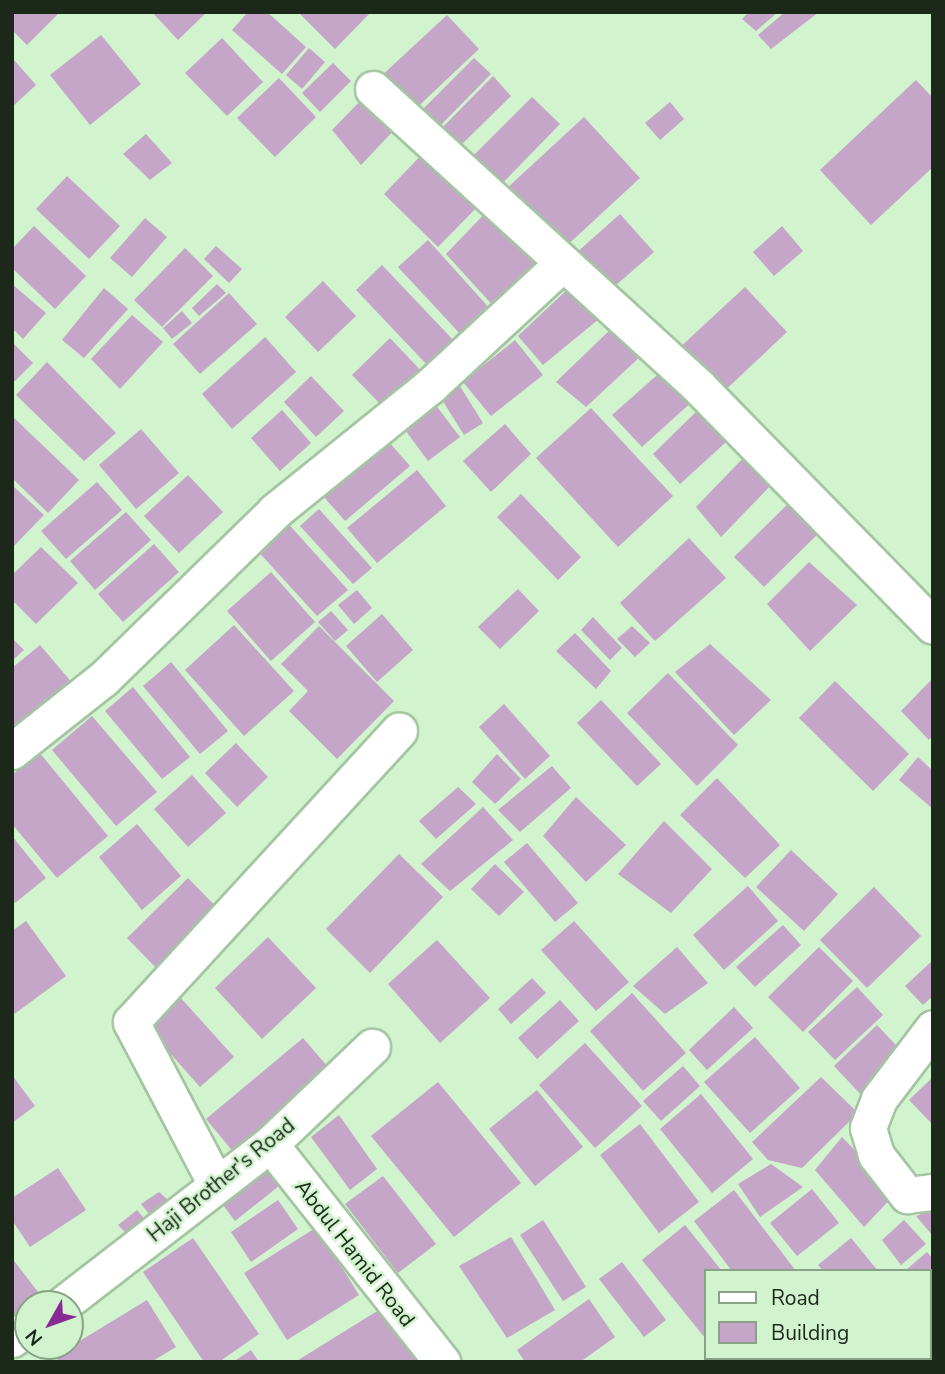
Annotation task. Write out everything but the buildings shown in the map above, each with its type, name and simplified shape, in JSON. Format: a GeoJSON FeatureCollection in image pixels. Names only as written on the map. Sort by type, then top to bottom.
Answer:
{"type":"FeatureCollection","features":[{"type":"Feature","properties":{"kind":"street"},"geometry":{"type":"LineString","coordinates":[[373,89],[699,387],[933,626]]}},
{"type":"Feature","properties":{"kind":"street"},"geometry":{"type":"LineString","coordinates":[[12,751],[103,679],[275,511],[430,386],[563,263]]}},
{"type":"Feature","properties":{"kind":"street"},"geometry":{"type":"LineString","coordinates":[[216,1184],[131,1022],[399,731]]}},
{"type":"Feature","properties":{"kind":"street"},"geometry":{"type":"LineString","coordinates":[[933,1028],[878,1099],[868,1128],[876,1155],[907,1195],[933,1192]]}},
{"type":"Feature","properties":{"kind":"street","name":"Haji Brother's Road"},"geometry":{"type":"LineString","coordinates":[[81,1290],[270,1144],[372,1047]]}},
{"type":"Feature","properties":{"kind":"street","name":"Abdul Hamid Road"},"geometry":{"type":"LineString","coordinates":[[270,1144],[442,1362]]}}]}
